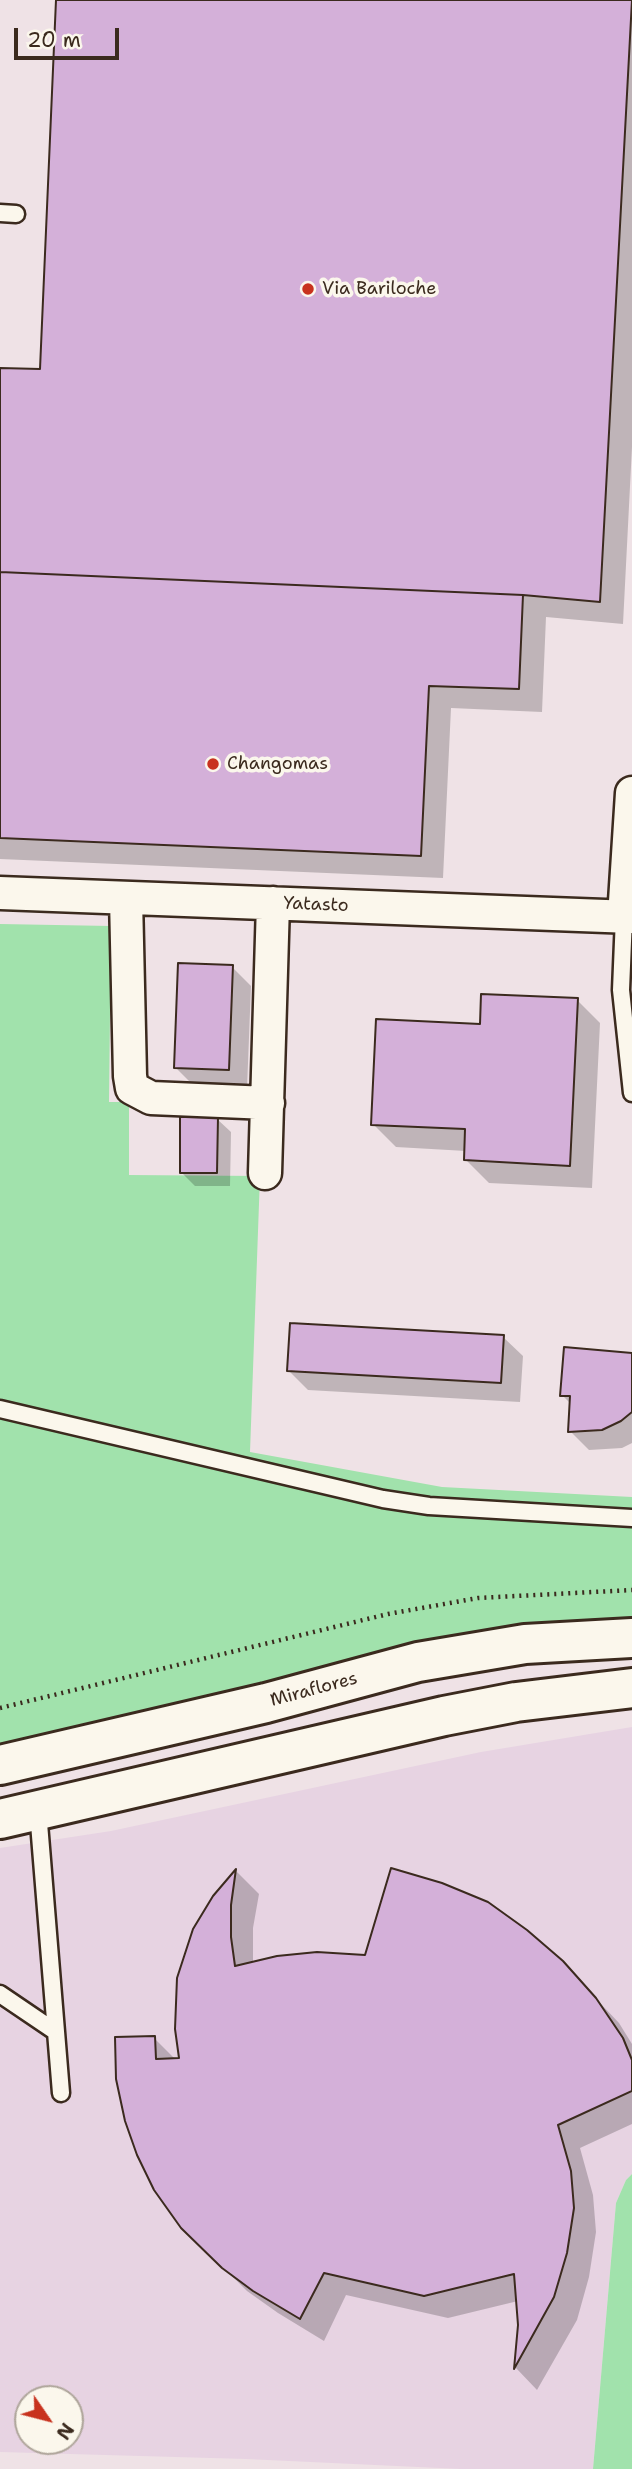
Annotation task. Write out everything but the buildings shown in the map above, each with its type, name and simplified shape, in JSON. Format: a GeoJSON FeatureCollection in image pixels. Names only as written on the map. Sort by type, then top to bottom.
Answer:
{"type":"FeatureCollection","features":[{"type":"Feature","properties":{"kind":"street"},"geometry":{"type":"LineString","coordinates":[[628,917],[632,793]]}},
{"type":"Feature","properties":{"kind":"street","name":"Yatasto"},"geometry":{"type":"LineString","coordinates":[[0,893],[628,917]]}},
{"type":"Feature","properties":{"kind":"street"},"geometry":{"type":"LineString","coordinates":[[126,898],[132,1088],[150,1098],[268,1103]]}},
{"type":"Feature","properties":{"kind":"street"},"geometry":{"type":"LineString","coordinates":[[265,1174],[273,903]]}},
{"type":"Feature","properties":{"kind":"street","name":"Miraflores"},"geometry":{"type":"LineString","coordinates":[[0,1765],[266,1703],[418,1662],[525,1644],[632,1638]]}},
{"type":"Feature","properties":{"kind":"street"},"geometry":{"type":"LineString","coordinates":[[0,1819],[444,1716],[516,1702],[632,1688]]}},
{"type":"Feature","properties":{"kind":"lane"},"geometry":{"type":"LineString","coordinates":[[628,917],[621,990],[632,1093]]}},
{"type":"Feature","properties":{"kind":"lane"},"geometry":{"type":"LineString","coordinates":[[0,1409],[383,1499],[429,1506],[632,1518]]}},
{"type":"Feature","properties":{"kind":"lane"},"geometry":{"type":"LineString","coordinates":[[38,1811],[61,2093]]}},
{"type":"Feature","properties":{"kind":"lane"},"geometry":{"type":"LineString","coordinates":[[0,1994],[56,2032]]}},
{"type":"Feature","properties":{"kind":"path"},"geometry":{"type":"LineString","coordinates":[[0,1708],[388,1614],[478,1598],[632,1590]]}},
{"type":"Feature","properties":{"kind":"shaded area"},"geometry":{"type":"Polygon","coordinates":[[[632,1727],[632,2174],[626,2180],[616,2203],[593,2469],[461,2469],[84,2454],[84,2385],[14,2385],[14,2452],[0,2452],[0,1848],[111,1831],[481,1752],[632,1727]]]}},
{"type":"Feature","properties":{"kind":"green space"},"geometry":{"type":"Polygon","coordinates":[[[0,924],[111,926],[109,1102],[129,1102],[129,1175],[260,1176],[250,1452],[442,1487],[632,1497],[632,1626],[297,1675],[0,1744],[0,924]]]}},
{"type":"Feature","properties":{"kind":"green space"},"geometry":{"type":"Polygon","coordinates":[[[632,2174],[632,2469],[593,2469],[616,2203],[626,2180],[632,2174]]]}},
{"type":"Feature","properties":{"kind":"place","name":"Via Bariloche"},"geometry":{"type":"Point","coordinates":[308,289]}},
{"type":"Feature","properties":{"kind":"place","name":"Changomas"},"geometry":{"type":"Point","coordinates":[213,764]}}]}
